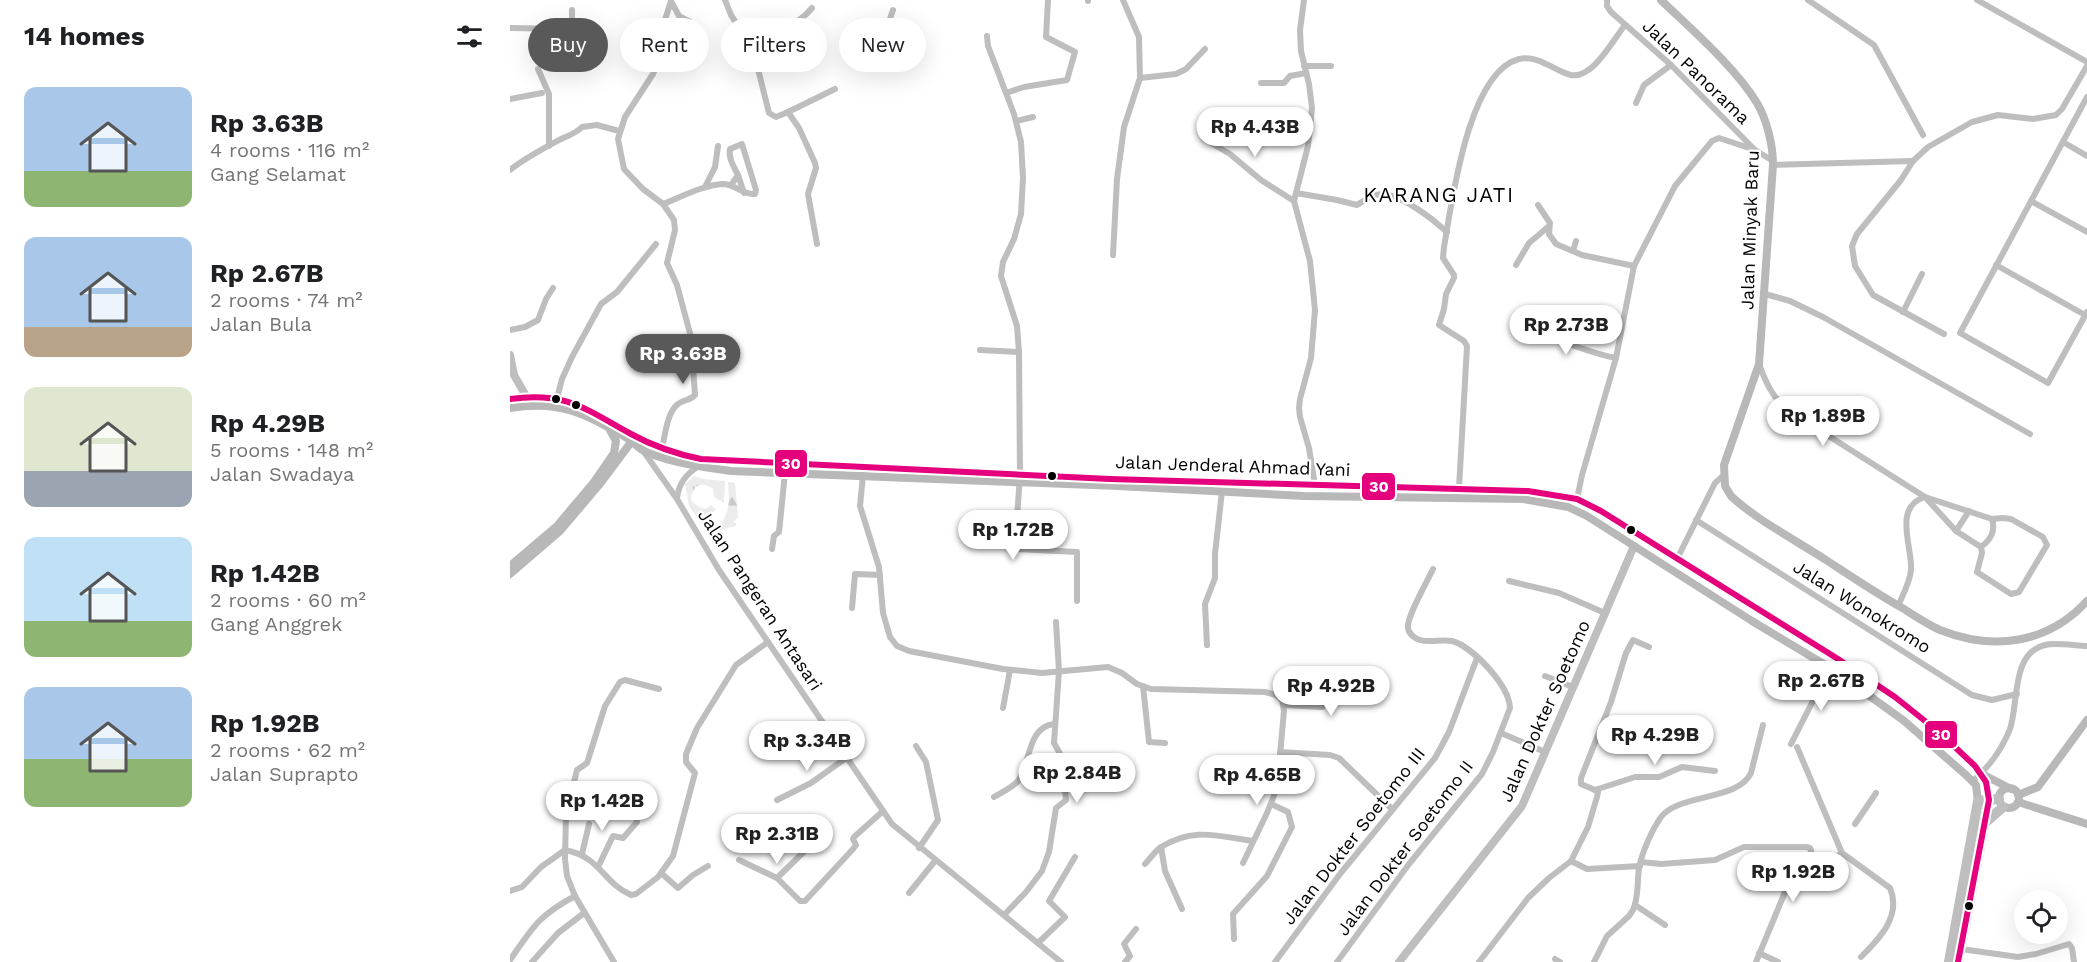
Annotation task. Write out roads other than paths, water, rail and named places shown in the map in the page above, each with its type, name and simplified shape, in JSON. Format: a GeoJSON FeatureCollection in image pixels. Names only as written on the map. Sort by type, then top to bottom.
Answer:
{"type":"FeatureCollection","features":[{"type":"Feature","properties":{"kind":"highway"},"geometry":{"type":"LineString","coordinates":[[1958,962],[1992,802]]}},
{"type":"Feature","properties":{"kind":"highway"},"geometry":{"type":"LineString","coordinates":[[1949,962],[1992,802]]}},
{"type":"Feature","properties":{"kind":"main road","name":"Jalan Minyak Baru"},"geometry":{"type":"LineString","coordinates":[[1661,0],[1749,91],[1763,116],[1769,134],[1773,163],[1759,364],[1726,460],[1724,476],[1727,490]]}},
{"type":"Feature","properties":{"kind":"main road","name":"Jalan Jenderal Ahmad Yani"},"geometry":{"type":"LineString","coordinates":[[510,399],[526,396],[557,398],[589,409],[632,435],[662,448],[701,459],[1304,496],[1523,499],[1568,507],[1587,516],[1832,669],[1903,720],[1973,781]]}},
{"type":"Feature","properties":{"kind":"main road","name":"Jalan Jenderal Ahmad Yani"},"geometry":{"type":"LineString","coordinates":[[510,408],[555,405],[586,415],[632,441],[643,451],[699,466],[731,471],[1459,488],[1528,491],[1577,499],[1601,511],[1838,658],[1895,696],[1926,721],[1982,774]]}},
{"type":"Feature","properties":{"kind":"main road"},"geometry":{"type":"LineString","coordinates":[[510,566],[556,526],[600,473],[614,453],[616,441],[609,429]]}},
{"type":"Feature","properties":{"kind":"main road"},"geometry":{"type":"LineString","coordinates":[[510,574],[560,531],[632,441]]}},
{"type":"Feature","properties":{"kind":"main road","name":"Jalan Minyak Baru"},"geometry":{"type":"LineString","coordinates":[[1726,460],[1727,490]]}},
{"type":"Feature","properties":{"kind":"main road"},"geometry":{"type":"LineString","coordinates":[[1727,490],[1741,505],[1898,606],[1937,628],[1953,634],[1985,641],[2018,640],[2049,632],[2066,621],[2087,601]]}},
{"type":"Feature","properties":{"kind":"main road"},"geometry":{"type":"LineString","coordinates":[[1973,781],[1978,790],[1992,802],[2012,808],[2017,796],[2038,787],[2087,720]]}},
{"type":"Feature","properties":{"kind":"main road"},"geometry":{"type":"LineString","coordinates":[[1982,774],[2017,796]]}},
{"type":"Feature","properties":{"kind":"main road"},"geometry":{"type":"LineString","coordinates":[[1982,774],[1992,802]]}},
{"type":"Feature","properties":{"kind":"main road"},"geometry":{"type":"LineString","coordinates":[[1992,802],[2005,789],[2087,824]]}},
{"type":"Feature","properties":{"kind":"street"},"geometry":{"type":"LineString","coordinates":[[670,0],[679,16],[683,18]]}},
{"type":"Feature","properties":{"kind":"street"},"geometry":{"type":"LineString","coordinates":[[662,448],[673,409],[679,403],[692,399],[695,392],[691,337],[685,307],[667,263],[675,230],[674,220],[663,204],[643,189],[624,170],[619,131],[658,62],[670,0]]}},
{"type":"Feature","properties":{"kind":"street"},"geometry":{"type":"LineString","coordinates":[[725,0],[733,18]]}},
{"type":"Feature","properties":{"kind":"street"},"geometry":{"type":"LineString","coordinates":[[1006,93],[1024,87],[1067,80],[1075,52],[1046,37],[1048,0]]}},
{"type":"Feature","properties":{"kind":"street"},"geometry":{"type":"LineString","coordinates":[[1113,255],[1117,179],[1124,127],[1140,78],[1139,37],[1123,0]]}},
{"type":"Feature","properties":{"kind":"street"},"geometry":{"type":"LineString","coordinates":[[1304,0],[1300,30],[1301,51],[1311,96],[1311,126],[1294,201],[1310,261],[1315,293],[1314,337],[1299,408],[1315,485]]}},
{"type":"Feature","properties":{"kind":"street","name":"Jalan Panorama"},"geometry":{"type":"LineString","coordinates":[[1607,0],[1607,6],[1611,12],[1624,25],[1671,65],[1755,150],[1773,163]]}},
{"type":"Feature","properties":{"kind":"street"},"geometry":{"type":"LineString","coordinates":[[1808,0],[1874,45],[1923,135]]}},
{"type":"Feature","properties":{"kind":"street"},"geometry":{"type":"LineString","coordinates":[[1944,334],[1873,295],[1855,266],[1852,246],[1857,234],[1901,180],[1913,161],[1928,147],[1972,122],[1998,115],[2033,119],[2056,115],[2062,109],[2087,64],[1977,0]]}},
{"type":"Feature","properties":{"kind":"street"},"geometry":{"type":"LineString","coordinates":[[804,18],[812,8]]}},
{"type":"Feature","properties":{"kind":"street"},"geometry":{"type":"LineString","coordinates":[[510,28],[568,29],[572,25],[572,10]]}},
{"type":"Feature","properties":{"kind":"street"},"geometry":{"type":"LineString","coordinates":[[890,18],[892,10]]}},
{"type":"Feature","properties":{"kind":"street"},"geometry":{"type":"LineString","coordinates":[[1459,488],[1467,346],[1464,341],[1439,325],[1446,294],[1454,279],[1454,275],[1443,258],[1463,147],[1473,116],[1496,74],[1515,61],[1535,59],[1572,75],[1586,73],[1624,25]]}},
{"type":"Feature","properties":{"kind":"street"},"geometry":{"type":"LineString","coordinates":[[987,36],[988,46],[1016,121],[1021,142],[1023,169],[1021,214],[1014,238],[1003,262],[1001,276],[1017,326],[1019,352],[1019,479],[1015,547],[1017,549],[1077,552],[1077,601]]}},
{"type":"Feature","properties":{"kind":"street"},"geometry":{"type":"LineString","coordinates":[[1140,78],[1176,74],[1186,69],[1205,49]]}},
{"type":"Feature","properties":{"kind":"street"},"geometry":{"type":"LineString","coordinates":[[1636,103],[1644,85],[1671,65]]}},
{"type":"Feature","properties":{"kind":"street"},"geometry":{"type":"LineString","coordinates":[[1261,83],[1284,83],[1290,76],[1305,69],[1331,66]]}},
{"type":"Feature","properties":{"kind":"street"},"geometry":{"type":"LineString","coordinates":[[539,72],[549,94],[549,146]]}},
{"type":"Feature","properties":{"kind":"street"},"geometry":{"type":"LineString","coordinates":[[759,72],[769,113],[776,117],[835,89]]}},
{"type":"Feature","properties":{"kind":"street"},"geometry":{"type":"LineString","coordinates":[[510,99],[542,93]]}},
{"type":"Feature","properties":{"kind":"street"},"geometry":{"type":"LineString","coordinates":[[1996,265],[2086,313],[2048,383],[1960,333],[1996,265],[2087,97]]}},
{"type":"Feature","properties":{"kind":"street"},"geometry":{"type":"LineString","coordinates":[[788,112],[799,128],[815,163],[816,168],[808,194],[817,244]]}},
{"type":"Feature","properties":{"kind":"street"},"geometry":{"type":"LineString","coordinates":[[1016,121],[1033,117]]}},
{"type":"Feature","properties":{"kind":"street"},"geometry":{"type":"LineString","coordinates":[[510,170],[563,138],[576,134],[582,127],[597,125],[619,131]]}},
{"type":"Feature","properties":{"kind":"street"},"geometry":{"type":"LineString","coordinates":[[1204,138],[1230,154],[1261,180],[1294,201]]}},
{"type":"Feature","properties":{"kind":"street"},"geometry":{"type":"LineString","coordinates":[[1577,499],[1616,357],[1635,266],[1675,186],[1712,141],[1719,138],[1755,150]]}},
{"type":"Feature","properties":{"kind":"street"},"geometry":{"type":"LineString","coordinates":[[2063,142],[2087,156]]}},
{"type":"Feature","properties":{"kind":"street"},"geometry":{"type":"LineString","coordinates":[[663,204],[705,187],[723,184],[744,193],[756,193],[742,144],[729,149],[729,152],[744,193]]}},
{"type":"Feature","properties":{"kind":"street"},"geometry":{"type":"LineString","coordinates":[[705,187],[715,167],[718,146]]}},
{"type":"Feature","properties":{"kind":"street"},"geometry":{"type":"LineString","coordinates":[[1773,163],[1913,161]]}},
{"type":"Feature","properties":{"kind":"street"},"geometry":{"type":"LineString","coordinates":[[731,186],[738,175]]}},
{"type":"Feature","properties":{"kind":"street"},"geometry":{"type":"LineString","coordinates":[[1296,193],[1357,205],[1371,196],[1384,194],[1416,208],[1447,232]]}},
{"type":"Feature","properties":{"kind":"street"},"geometry":{"type":"LineString","coordinates":[[2031,201],[2087,232]]}},
{"type":"Feature","properties":{"kind":"street"},"geometry":{"type":"LineString","coordinates":[[1538,206],[1550,224],[1549,234],[1556,244],[1587,256],[1635,266]]}},
{"type":"Feature","properties":{"kind":"street"},"geometry":{"type":"LineString","coordinates":[[1516,265],[1529,243],[1548,226]]}},
{"type":"Feature","properties":{"kind":"street"},"geometry":{"type":"LineString","coordinates":[[1573,252],[1576,241]]}},
{"type":"Feature","properties":{"kind":"street"},"geometry":{"type":"LineString","coordinates":[[557,398],[562,379],[598,308],[604,300],[617,292],[656,244]]}},
{"type":"Feature","properties":{"kind":"street"},"geometry":{"type":"LineString","coordinates":[[1903,312],[1922,274]]}},
{"type":"Feature","properties":{"kind":"street"},"geometry":{"type":"LineString","coordinates":[[510,330],[538,321],[546,299],[553,288]]}},
{"type":"Feature","properties":{"kind":"street"},"geometry":{"type":"LineString","coordinates":[[1765,294],[1790,301],[1823,317],[2030,434]]}},
{"type":"Feature","properties":{"kind":"street"},"geometry":{"type":"LineString","coordinates":[[1523,327],[1578,348],[1616,357]]}},
{"type":"Feature","properties":{"kind":"street"},"geometry":{"type":"LineString","coordinates":[[980,350],[1019,352]]}},
{"type":"Feature","properties":{"kind":"street"},"geometry":{"type":"LineString","coordinates":[[510,355],[512,375],[526,396]]}},
{"type":"Feature","properties":{"kind":"street"},"geometry":{"type":"LineString","coordinates":[[1759,364],[1767,386],[1786,409],[1925,497],[1992,519],[2011,519],[2043,537],[2047,545],[2019,591],[2013,594],[1977,572],[1982,553],[1980,548],[1956,531],[1925,497]]}},
{"type":"Feature","properties":{"kind":"street","name":"Jalan Pangeran Antasari"},"geometry":{"type":"LineString","coordinates":[[643,451],[676,499],[719,570],[882,812],[899,832],[1060,962]]}},
{"type":"Feature","properties":{"kind":"street"},"geometry":{"type":"LineString","coordinates":[[676,499],[684,478],[699,466]]}},
{"type":"Feature","properties":{"kind":"street"},"geometry":{"type":"LineString","coordinates":[[772,549],[774,536],[779,532],[785,473]]}},
{"type":"Feature","properties":{"kind":"street"},"geometry":{"type":"LineString","coordinates":[[863,475],[860,506],[877,560],[883,613],[890,637],[897,646],[909,651],[963,663],[1010,670],[1042,673],[1108,667],[1151,689],[1265,692],[1276,695],[1282,700],[1284,705],[1277,788],[1243,863]]}},
{"type":"Feature","properties":{"kind":"street"},"geometry":{"type":"LineString","coordinates":[[1677,559],[1714,483],[1724,476]]}},
{"type":"Feature","properties":{"kind":"street"},"geometry":{"type":"LineString","coordinates":[[1207,645],[1205,604],[1215,578],[1215,554],[1222,491]]}},
{"type":"Feature","properties":{"kind":"street"},"geometry":{"type":"LineString","coordinates":[[1898,606],[1911,569],[1906,537],[1907,520],[1917,501],[1925,497]]}},
{"type":"Feature","properties":{"kind":"street"},"geometry":{"type":"LineString","coordinates":[[1956,531],[1968,511]]}},
{"type":"Feature","properties":{"kind":"street"},"geometry":{"type":"LineString","coordinates":[[1980,548],[1992,534],[1994,525],[1992,519]]}},
{"type":"Feature","properties":{"kind":"street","name":"Jalan Wonokromo"},"geometry":{"type":"LineString","coordinates":[[1696,520],[1972,695],[1992,700],[2017,694]]}},
{"type":"Feature","properties":{"kind":"street","name":"Jalan Dokter Soetomo"},"geometry":{"type":"LineString","coordinates":[[1399,962],[1522,806],[1634,546]]}},
{"type":"Feature","properties":{"kind":"street","name":"Jalan Dokter Soetomo II"},"geometry":{"type":"LineString","coordinates":[[1337,962],[1409,864],[1482,774],[1510,708],[1507,693],[1498,680],[1461,644],[1448,640],[1422,641],[1409,632],[1407,626],[1410,616],[1433,569]]}},
{"type":"Feature","properties":{"kind":"street"},"geometry":{"type":"LineString","coordinates":[[852,608],[855,574],[880,575]]}},
{"type":"Feature","properties":{"kind":"street"},"geometry":{"type":"LineString","coordinates":[[1509,580],[1559,593],[1605,613]]}},
{"type":"Feature","properties":{"kind":"street"},"geometry":{"type":"LineString","coordinates":[[1004,915],[1033,884],[1045,865],[1056,808],[1065,800],[1065,790],[1060,782],[1072,775],[1054,743],[1059,671],[1056,622]]}},
{"type":"Feature","properties":{"kind":"street"},"geometry":{"type":"LineString","coordinates":[[1479,962],[1528,898],[1571,861],[1588,827],[1598,792],[1581,784],[1581,778],[1611,702],[1626,653],[1633,640],[1649,647]]}},
{"type":"Feature","properties":{"kind":"street"},"geometry":{"type":"LineString","coordinates":[[510,891],[522,887],[541,867],[565,850],[582,854],[620,889],[631,895],[636,894],[661,873],[675,850],[695,773],[686,762],[686,754],[697,728],[736,665],[768,642]]}},
{"type":"Feature","properties":{"kind":"street"},"geometry":{"type":"LineString","coordinates":[[1973,781],[1991,764],[2010,728],[2021,666],[2028,654],[2046,645],[2087,646]]}},
{"type":"Feature","properties":{"kind":"street","name":"Jalan Dokter Soetomo III"},"geometry":{"type":"LineString","coordinates":[[1275,962],[1340,874],[1435,758],[1449,732],[1477,658]]}},
{"type":"Feature","properties":{"kind":"street"},"geometry":{"type":"LineString","coordinates":[[1838,658],[1794,745],[1842,853],[1890,888],[1893,898],[1892,914],[1887,928],[1861,957]]}},
{"type":"Feature","properties":{"kind":"street"},"geometry":{"type":"LineString","coordinates":[[1003,708],[1010,670]]}},
{"type":"Feature","properties":{"kind":"street"},"geometry":{"type":"LineString","coordinates":[[1545,676],[1573,687]]}},
{"type":"Feature","properties":{"kind":"street"},"geometry":{"type":"LineString","coordinates":[[614,962],[574,896],[566,870],[566,814],[578,770],[587,763],[605,706],[623,680],[659,689]]}},
{"type":"Feature","properties":{"kind":"street"},"geometry":{"type":"LineString","coordinates":[[1143,686],[1149,742],[1166,743]]}},
{"type":"Feature","properties":{"kind":"street"},"geometry":{"type":"LineString","coordinates":[[1284,705],[1322,707],[1341,694],[1357,694],[1362,690]]}},
{"type":"Feature","properties":{"kind":"street"},"geometry":{"type":"LineString","coordinates":[[994,797],[1018,780],[1035,738],[1041,729],[1054,724]]}},
{"type":"Feature","properties":{"kind":"street"},"geometry":{"type":"LineString","coordinates":[[1594,962],[1605,939],[1629,916],[1635,905],[1640,864],[1656,825],[1667,811],[1733,788],[1750,777],[1763,725]]}},
{"type":"Feature","properties":{"kind":"street"},"geometry":{"type":"LineString","coordinates":[[1501,733],[1545,752]]}},
{"type":"Feature","properties":{"kind":"street"},"geometry":{"type":"LineString","coordinates":[[916,746],[926,762],[938,820],[919,848]]}},
{"type":"Feature","properties":{"kind":"street"},"geometry":{"type":"LineString","coordinates":[[1280,752],[1330,755],[1339,758],[1392,809]]}},
{"type":"Feature","properties":{"kind":"street"},"geometry":{"type":"LineString","coordinates":[[777,800],[811,783],[846,758]]}},
{"type":"Feature","properties":{"kind":"street"},"geometry":{"type":"LineString","coordinates":[[1595,790],[1635,777],[1657,777],[1682,767],[1715,771]]}},
{"type":"Feature","properties":{"kind":"street"},"geometry":{"type":"LineString","coordinates":[[1855,824],[1876,793]]}},
{"type":"Feature","properties":{"kind":"street"},"geometry":{"type":"LineString","coordinates":[[1234,939],[1233,914],[1267,876],[1292,827],[1288,812],[1271,804]]}},
{"type":"Feature","properties":{"kind":"street"},"geometry":{"type":"LineString","coordinates":[[740,860],[777,878],[800,901],[805,901],[853,849],[856,845],[854,837],[882,812]]}},
{"type":"Feature","properties":{"kind":"street"},"geometry":{"type":"LineString","coordinates":[[598,867],[614,835],[623,838],[637,822]]}},
{"type":"Feature","properties":{"kind":"street"},"geometry":{"type":"LineString","coordinates":[[582,854],[589,824]]}},
{"type":"Feature","properties":{"kind":"street"},"geometry":{"type":"LineString","coordinates":[[1145,864],[1161,847],[1192,834],[1201,833],[1253,841]]}},
{"type":"Feature","properties":{"kind":"street"},"geometry":{"type":"LineString","coordinates":[[777,878],[818,838]]}},
{"type":"Feature","properties":{"kind":"street"},"geometry":{"type":"LineString","coordinates":[[1571,861],[1587,869],[1715,860],[1744,846],[1806,847],[1811,850],[1811,872]]}},
{"type":"Feature","properties":{"kind":"street"},"geometry":{"type":"LineString","coordinates":[[1161,847],[1165,871],[1182,909]]}},
{"type":"Feature","properties":{"kind":"street"},"geometry":{"type":"LineString","coordinates":[[1756,962],[1783,895],[1811,872],[1842,853]]}},
{"type":"Feature","properties":{"kind":"street"},"geometry":{"type":"LineString","coordinates":[[1038,944],[1065,917],[1049,901],[1075,857]]}},
{"type":"Feature","properties":{"kind":"street"},"geometry":{"type":"LineString","coordinates":[[909,892],[935,861]]}},
{"type":"Feature","properties":{"kind":"street"},"geometry":{"type":"LineString","coordinates":[[661,873],[679,888],[708,866]]}},
{"type":"Feature","properties":{"kind":"street"},"geometry":{"type":"LineString","coordinates":[[510,960],[525,937],[545,914],[574,896]]}},
{"type":"Feature","properties":{"kind":"street"},"geometry":{"type":"LineString","coordinates":[[1635,905],[1665,925]]}},
{"type":"Feature","properties":{"kind":"street"},"geometry":{"type":"LineString","coordinates":[[532,962],[564,928],[584,913]]}},
{"type":"Feature","properties":{"kind":"street"},"geometry":{"type":"LineString","coordinates":[[1125,962],[1130,956],[1124,944],[1136,929]]}},
{"type":"Feature","properties":{"kind":"street"},"geometry":{"type":"LineString","coordinates":[[1961,949],[2018,957],[2069,944],[2072,948],[2074,962]]}},
{"type":"Feature","properties":{"kind":"street"},"geometry":{"type":"LineString","coordinates":[[1759,953],[1778,962]]}},
{"type":"Feature","properties":{"kind":"district","name":"KARANG JATI"},"geometry":{"type":"Point","coordinates":[1439,195]}}]}
